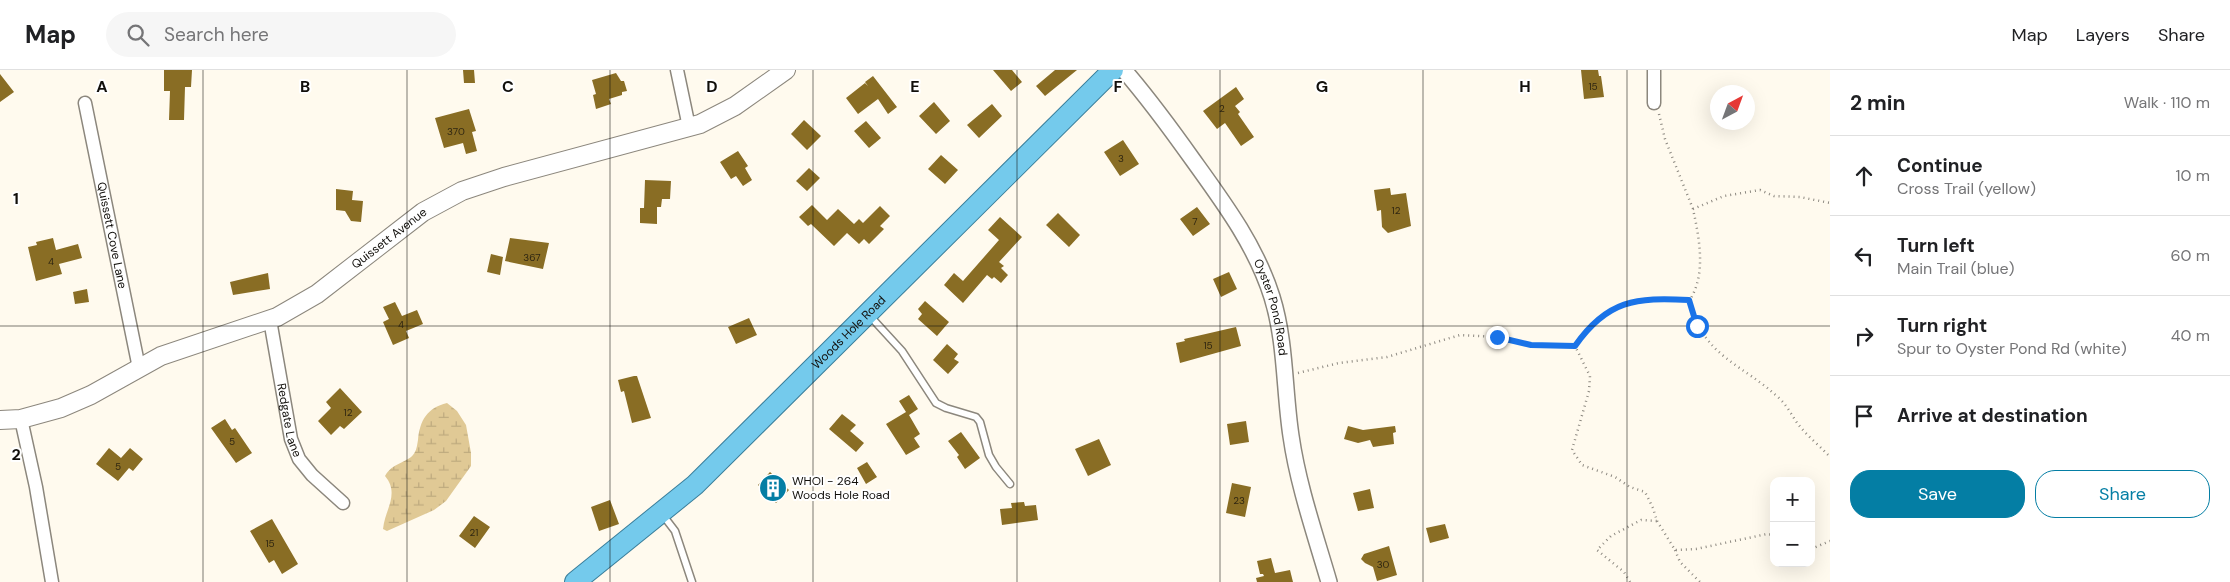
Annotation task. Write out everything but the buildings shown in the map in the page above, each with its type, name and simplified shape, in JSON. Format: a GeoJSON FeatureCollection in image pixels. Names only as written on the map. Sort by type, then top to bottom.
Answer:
{"type":"FeatureCollection","features":[{"type":"Feature","properties":{"kind":"highway","name":"Woods Hole Road"},"geometry":{"type":"LineString","coordinates":[[575,582],[702,479],[1113,70]]}},
{"type":"Feature","properties":{"kind":"main road","name":"Quissett Avenue"},"geometry":{"type":"LineString","coordinates":[[0,420],[50,412],[72,404],[177,350],[270,320],[317,294],[423,212],[456,194],[504,177],[689,127],[727,111],[786,70]]}},
{"type":"Feature","properties":{"kind":"street"},"geometry":{"type":"LineString","coordinates":[[677,70],[689,127]]}},
{"type":"Feature","properties":{"kind":"street","name":"Oyster Pond Road"},"geometry":{"type":"LineString","coordinates":[[1124,70],[1204,175],[1239,226],[1255,255],[1273,298],[1286,375],[1294,451],[1329,582]]}},
{"type":"Feature","properties":{"kind":"street"},"geometry":{"type":"LineString","coordinates":[[1654,70],[1654,103]]}},
{"type":"Feature","properties":{"kind":"street","name":"Quissett Cove Lane"},"geometry":{"type":"LineString","coordinates":[[85,104],[139,368]]}},
{"type":"Feature","properties":{"kind":"street","name":"Redgate Lane"},"geometry":{"type":"LineString","coordinates":[[270,320],[291,439],[299,459],[343,503]]}},
{"type":"Feature","properties":{"kind":"street"},"geometry":{"type":"LineString","coordinates":[[21,418],[36,487],[52,582]]}},
{"type":"Feature","properties":{"kind":"lane"},"geometry":{"type":"LineString","coordinates":[[868,314],[902,351],[936,403],[976,417],[980,422],[989,455],[1010,484]]}},
{"type":"Feature","properties":{"kind":"lane"},"geometry":{"type":"LineString","coordinates":[[661,513],[675,531],[692,582]]}},
{"type":"Feature","properties":{"kind":"path"},"geometry":{"type":"LineString","coordinates":[[1654,103],[1662,122],[1665,139],[1693,209],[1699,239],[1699,269],[1695,292],[1689,300]]}},
{"type":"Feature","properties":{"kind":"path"},"geometry":{"type":"LineString","coordinates":[[1693,209],[1724,196],[1760,190],[1774,196],[1800,197],[1830,203]]}},
{"type":"Feature","properties":{"kind":"path"},"geometry":{"type":"LineString","coordinates":[[1575,346],[1595,322],[1629,302],[1669,299],[1689,300]]}},
{"type":"Feature","properties":{"kind":"path"},"geometry":{"type":"LineString","coordinates":[[1689,300],[1697,326],[1708,340],[1738,369],[1762,384],[1780,400],[1791,412],[1798,424],[1830,457]]}},
{"type":"Feature","properties":{"kind":"path"},"geometry":{"type":"LineString","coordinates":[[1286,375],[1339,363],[1387,357],[1460,335],[1497,337],[1531,345],[1575,346]]}},
{"type":"Feature","properties":{"kind":"path"},"geometry":{"type":"LineString","coordinates":[[1575,346],[1590,376],[1590,384],[1572,450],[1582,465],[1615,477],[1630,487],[1645,492],[1654,508],[1657,521],[1675,550],[1680,562],[1700,582]]}},
{"type":"Feature","properties":{"kind":"path"},"geometry":{"type":"LineString","coordinates":[[1630,582],[1624,572],[1597,550],[1611,536],[1641,520],[1657,521]]}},
{"type":"Feature","properties":{"kind":"path"},"geometry":{"type":"LineString","coordinates":[[1675,550],[1696,549],[1770,534]]}},
{"type":"Feature","properties":{"kind":"path"},"geometry":{"type":"LineString","coordinates":[[1815,547],[1830,540]]}},
{"type":"Feature","properties":{"kind":"green space"},"geometry":{"type":"Polygon","coordinates":[[[447,403],[457,411],[466,425],[471,453],[471,466],[446,501],[434,510],[387,531],[383,529],[390,502],[391,489],[385,476],[391,468],[410,458],[414,453],[417,448],[421,426],[426,416],[434,408],[447,403]]]}},
{"type":"Feature","properties":{"kind":"place","name":"WHOI - 264 Woods Hole Road"},"geometry":{"type":"Point","coordinates":[773,488]}},
{"type":"Feature","properties":{"kind":"route"},"geometry":{"type":"LineString","coordinates":[[1497,337],[1531,345],[1575,346],[1595,322],[1608,313],[1629,302],[1650,300],[1689,300],[1692,315],[1697,326]]}}]}
